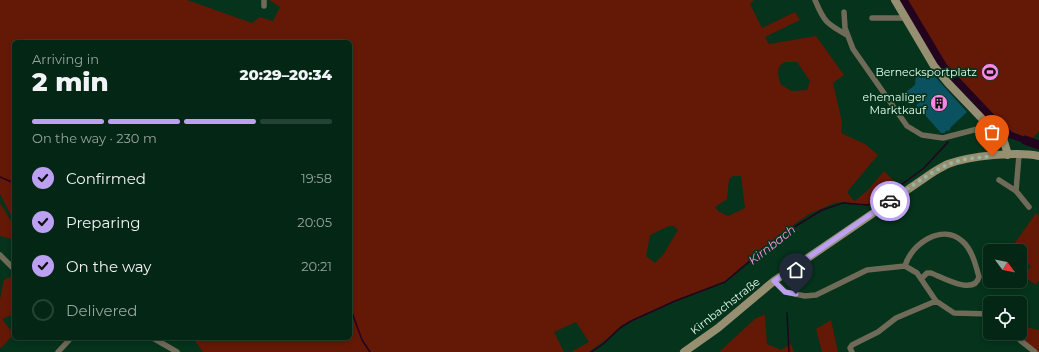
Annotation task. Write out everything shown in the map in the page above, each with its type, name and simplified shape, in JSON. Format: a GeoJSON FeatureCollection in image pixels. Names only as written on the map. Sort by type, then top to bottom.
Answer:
{"type":"FeatureCollection","features":[{"type":"Feature","properties":{"kind":"main road"},"geometry":{"type":"LineString","coordinates":[[895,0],[904,18],[934,66],[989,126],[1003,138],[1008,155]]}},
{"type":"Feature","properties":{"kind":"main road","name":"Kirnbachstraße"},"geometry":{"type":"LineString","coordinates":[[684,352],[718,328],[774,281],[922,180],[948,164],[965,160],[1008,155],[1039,156]]}},
{"type":"Feature","properties":{"kind":"street"},"geometry":{"type":"LineString","coordinates":[[815,0],[823,19],[830,25],[847,34]]}},
{"type":"Feature","properties":{"kind":"street"},"geometry":{"type":"LineString","coordinates":[[844,12],[847,34],[853,49],[907,126],[914,131],[930,137],[944,138],[989,126]]}},
{"type":"Feature","properties":{"kind":"street"},"geometry":{"type":"LineString","coordinates":[[872,18],[904,18]]}},
{"type":"Feature","properties":{"kind":"street"},"geometry":{"type":"LineString","coordinates":[[1016,191],[1018,155]]}},
{"type":"Feature","properties":{"kind":"street"},"geometry":{"type":"LineString","coordinates":[[999,180],[1016,191],[1029,207]]}},
{"type":"Feature","properties":{"kind":"street"},"geometry":{"type":"LineString","coordinates":[[905,266],[907,260],[920,243],[933,236],[947,234],[956,236],[966,245],[979,277],[978,281],[972,286],[965,286],[931,273],[922,278]]}},
{"type":"Feature","properties":{"kind":"street"},"geometry":{"type":"LineString","coordinates":[[0,255],[12,267]]}},
{"type":"Feature","properties":{"kind":"street"},"geometry":{"type":"LineString","coordinates":[[774,281],[785,292],[805,296],[816,295],[867,270],[905,266],[917,273],[922,278],[936,301],[954,313],[983,314]]}},
{"type":"Feature","properties":{"kind":"street"},"geometry":{"type":"LineString","coordinates":[[852,352],[850,348],[852,345],[878,332],[896,318],[936,301]]}},
{"type":"Feature","properties":{"kind":"street"},"geometry":{"type":"LineString","coordinates":[[58,352],[69,340]]}},
{"type":"Feature","properties":{"kind":"street"},"geometry":{"type":"LineString","coordinates":[[156,340],[177,352]]}},
{"type":"Feature","properties":{"kind":"street"},"geometry":{"type":"LineString","coordinates":[[1020,340],[1035,352]]}},
{"type":"Feature","properties":{"kind":"shaded area"},"geometry":{"type":"Polygon","coordinates":[[[0,0],[187,0],[252,23],[260,17],[273,21],[280,7],[269,0],[754,0],[750,4],[762,28],[795,12],[800,20],[765,37],[769,44],[816,36],[844,75],[833,83],[842,122],[841,133],[865,144],[878,155],[847,192],[853,200],[855,201],[868,190],[884,171],[899,186],[878,202],[864,205],[843,202],[834,203],[809,214],[779,235],[725,281],[675,301],[622,325],[589,352],[571,352],[589,342],[576,322],[554,332],[564,352],[203,352],[195,340],[352,340],[352,40],[12,40],[12,217],[0,194],[0,0]],[[786,62],[780,66],[778,75],[781,85],[792,91],[807,90],[810,81],[797,62],[786,62]],[[733,176],[729,179],[727,199],[715,207],[718,211],[728,216],[745,208],[741,176],[733,176]],[[669,226],[650,235],[646,256],[655,263],[663,255],[678,230],[674,226],[669,226]]]}},
{"type":"Feature","properties":{"kind":"shaded area","name":"Bernecksportplatz"},"geometry":{"type":"Polygon","coordinates":[[[906,0],[1039,0],[1039,131],[1031,140],[1012,132],[1003,126],[947,68],[906,0]]]}},
{"type":"Feature","properties":{"kind":"shaded area"},"geometry":{"type":"Polygon","coordinates":[[[987,110],[1012,132],[1037,142],[1036,147],[1009,138],[983,114],[987,110]]]}},
{"type":"Feature","properties":{"kind":"shaded area"},"geometry":{"type":"Polygon","coordinates":[[[0,203],[12,223],[12,239],[0,236],[0,203]]]}},
{"type":"Feature","properties":{"kind":"shaded area"},"geometry":{"type":"Polygon","coordinates":[[[1036,213],[1039,216],[1039,280],[1036,285],[1027,279],[1027,271],[1031,266],[1027,263],[1027,244],[1014,244],[1036,213]]]}},
{"type":"Feature","properties":{"kind":"shaded area"},"geometry":{"type":"Polygon","coordinates":[[[12,276],[12,315],[2,319],[12,332],[12,336],[1,348],[0,299],[4,280],[12,276]]]}},
{"type":"Feature","properties":{"kind":"shaded area"},"geometry":{"type":"Polygon","coordinates":[[[765,315],[767,344],[781,350],[791,344],[794,352],[719,352],[756,318],[765,315]]]}},
{"type":"Feature","properties":{"kind":"shaded area"},"geometry":{"type":"Polygon","coordinates":[[[831,320],[838,352],[822,352],[816,329],[831,320]]]}},
{"type":"Feature","properties":{"kind":"shaded area"},"geometry":{"type":"Polygon","coordinates":[[[1027,327],[1039,330],[1039,352],[1023,340],[1027,340],[1027,327]]]}},
{"type":"Feature","properties":{"kind":"building","name":"ehemaliger Marktkauf"},"geometry":{"type":"Polygon","coordinates":[[[930,71],[967,112],[951,127],[949,131],[947,130],[944,133],[941,133],[916,105],[920,102],[916,98],[911,98],[906,101],[902,95],[915,85],[916,75],[925,76],[930,71]]]}},
{"type":"Feature","properties":{"kind":"waterway"},"geometry":{"type":"LineString","coordinates":[[903,0],[943,67],[993,120]]}},
{"type":"Feature","properties":{"kind":"waterway"},"geometry":{"type":"LineString","coordinates":[[1025,140],[1039,145]]}},
{"type":"Feature","properties":{"kind":"waterway","name":"Kirnbach"},"geometry":{"type":"LineString","coordinates":[[591,352],[603,344],[620,328],[631,321],[675,301],[725,282],[781,235],[822,210],[843,203],[868,205],[878,202],[924,168],[948,142]]}},
{"type":"Feature","properties":{"kind":"waterway","name":"Kirnbach"},"geometry":{"type":"LineString","coordinates":[[0,177],[12,182]]}},
{"type":"Feature","properties":{"kind":"waterway","name":"Kirnbach"},"geometry":{"type":"LineString","coordinates":[[352,312],[362,340],[370,352]]}},
{"type":"Feature","properties":{"kind":"waterway"},"geometry":{"type":"LineString","coordinates":[[787,313],[789,352]]}},
{"type":"Feature","properties":{"kind":"way so far"},"geometry":{"type":"LineString","coordinates":[[890,201],[948,164],[992,156]]}},
{"type":"Feature","properties":{"kind":"place","name":"Bernecksportplatz"},"geometry":{"type":"Point","coordinates":[990,72]}},
{"type":"Feature","properties":{"kind":"place","name":"ehemaliger Marktkauf"},"geometry":{"type":"Point","coordinates":[939,103]}},
{"type":"Feature","properties":{"kind":"route"},"geometry":{"type":"LineString","coordinates":[[796,294],[785,292],[774,281],[890,201]]}}]}
